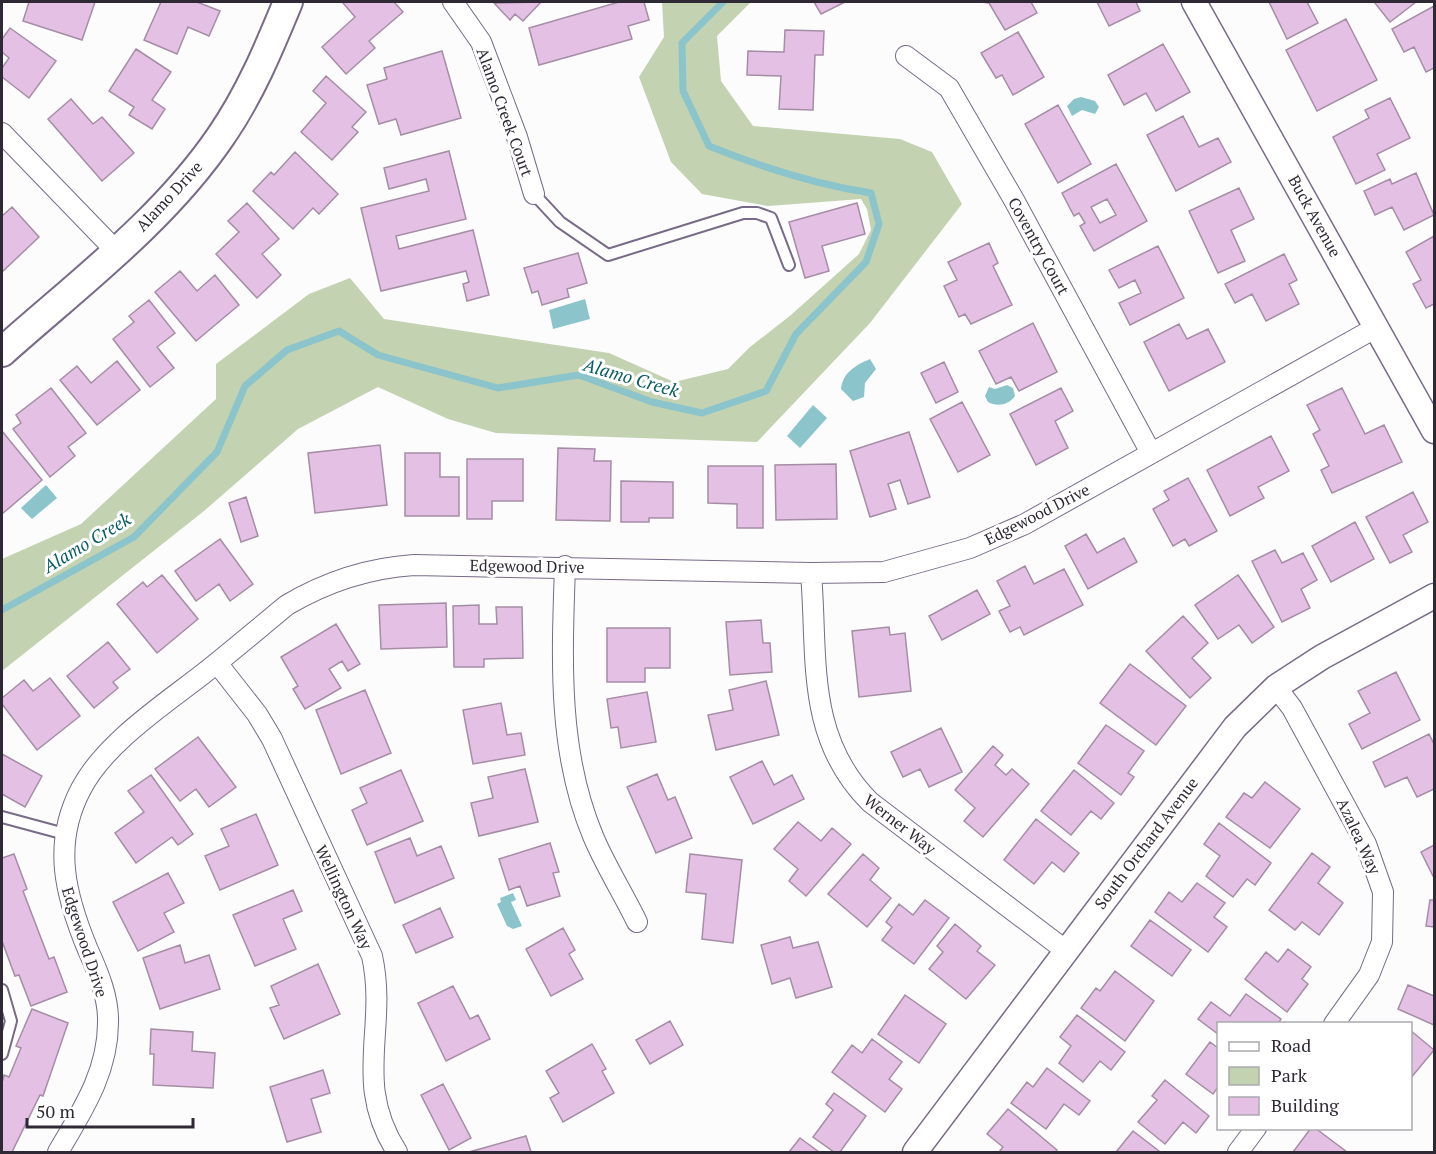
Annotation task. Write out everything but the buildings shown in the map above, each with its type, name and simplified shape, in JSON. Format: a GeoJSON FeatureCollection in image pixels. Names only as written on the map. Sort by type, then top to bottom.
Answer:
{"type":"FeatureCollection","features":[{"type":"Feature","properties":{"kind":"main road","name":"Alamo Drive"},"geometry":{"type":"LineString","coordinates":[[2,352],[116,251],[192,175],[221,136],[258,74],[288,2]]}},
{"type":"Feature","properties":{"kind":"street","name":"Alamo Creek Court"},"geometry":{"type":"LineString","coordinates":[[453,2],[481,42],[517,137],[534,194]]}},
{"type":"Feature","properties":{"kind":"street","name":"Buck Avenue"},"geometry":{"type":"LineString","coordinates":[[1194,2],[1434,431]]}},
{"type":"Feature","properties":{"kind":"street","name":"Coventry Court"},"geometry":{"type":"LineString","coordinates":[[906,56],[949,88],[1014,200],[1151,453]]}},
{"type":"Feature","properties":{"kind":"street"},"geometry":{"type":"LineString","coordinates":[[2,133],[116,251]]}},
{"type":"Feature","properties":{"kind":"street","name":"Edgewood Drive"},"geometry":{"type":"LineString","coordinates":[[58,1152],[86,1104],[103,1067],[109,1022],[101,980],[69,900],[63,872],[65,834],[81,788],[106,756],[146,719],[287,605],[317,589],[366,572],[384,567],[414,565],[565,566],[811,573],[884,572],[970,548],[1025,524],[1377,327]]}},
{"type":"Feature","properties":{"kind":"street"},"geometry":{"type":"LineString","coordinates":[[565,566],[563,704],[572,765],[593,836],[637,922]]}},
{"type":"Feature","properties":{"kind":"street","name":"Werner Way"},"geometry":{"type":"LineString","coordinates":[[811,573],[819,701],[828,740],[851,783],[870,802],[1065,950]]}},
{"type":"Feature","properties":{"kind":"street","name":"South Orchard Avenue"},"geometry":{"type":"LineString","coordinates":[[915,1152],[1234,727],[1276,687],[1322,657],[1434,596]]}},
{"type":"Feature","properties":{"kind":"street","name":"Wellington Way"},"geometry":{"type":"LineString","coordinates":[[217,663],[257,714],[272,739],[372,956],[377,980],[378,1006],[372,1084],[378,1113],[396,1152]]}},
{"type":"Feature","properties":{"kind":"street","name":"Azalea Way"},"geometry":{"type":"LineString","coordinates":[[1276,687],[1294,711],[1366,844],[1383,892],[1382,942],[1369,975],[1335,1022]]}},
{"type":"Feature","properties":{"kind":"street"},"geometry":{"type":"LineString","coordinates":[[1238,1152],[1254,1130]]}},
{"type":"Feature","properties":{"kind":"lane"},"geometry":{"type":"LineString","coordinates":[[534,194],[560,222],[608,255],[743,213],[757,213],[771,218],[789,264]]}},
{"type":"Feature","properties":{"kind":"lane"},"geometry":{"type":"LineString","coordinates":[[2,817],[65,834]]}},
{"type":"Feature","properties":{"kind":"lane"},"geometry":{"type":"LineString","coordinates":[[2,990],[11,1021],[2,1054]]}},
{"type":"Feature","properties":{"kind":"green space"},"geometry":{"type":"Polygon","coordinates":[[[662,2],[751,2],[717,36],[721,81],[753,126],[900,139],[932,152],[962,204],[870,323],[757,442],[496,433],[448,419],[378,387],[298,429],[204,511],[2,671],[2,559],[81,524],[216,399],[216,364],[309,294],[350,278],[384,319],[609,353],[674,382],[728,369],[750,347],[791,315],[859,254],[871,230],[867,209],[861,199],[768,206],[702,194],[671,162],[639,77],[664,37],[662,2]]]}},
{"type":"Feature","properties":{"kind":"water"},"geometry":{"type":"Polygon","coordinates":[[[1081,97],[1095,101],[1099,107],[1095,114],[1082,110],[1072,116],[1067,106],[1074,99],[1081,97]]]}},
{"type":"Feature","properties":{"kind":"water"},"geometry":{"type":"Polygon","coordinates":[[[585,299],[590,319],[553,329],[549,310],[585,299]]]}},
{"type":"Feature","properties":{"kind":"water"},"geometry":{"type":"Polygon","coordinates":[[[870,359],[876,369],[865,383],[864,397],[853,401],[841,389],[844,378],[851,370],[870,359]]]}},
{"type":"Feature","properties":{"kind":"water"},"geometry":{"type":"Polygon","coordinates":[[[1007,385],[1013,388],[1015,396],[1010,401],[1003,404],[988,402],[985,396],[989,387],[995,389],[1007,385]]]}},
{"type":"Feature","properties":{"kind":"water"},"geometry":{"type":"Polygon","coordinates":[[[813,405],[827,418],[800,448],[787,436],[813,405]]]}},
{"type":"Feature","properties":{"kind":"water"},"geometry":{"type":"Polygon","coordinates":[[[46,485],[57,498],[32,519],[21,508],[46,485]]]}},
{"type":"Feature","properties":{"kind":"water"},"geometry":{"type":"Polygon","coordinates":[[[513,893],[516,900],[511,902],[522,926],[513,929],[507,926],[497,904],[501,902],[500,898],[513,893]]]}},
{"type":"Feature","properties":{"kind":"waterway","name":"Alamo Creek"},"geometry":{"type":"LineString","coordinates":[[2,610],[134,537],[217,452],[245,386],[287,350],[339,331],[378,355],[498,388],[579,375],[652,402],[702,413],[766,391],[796,334],[866,262],[879,224],[871,193],[788,174],[709,146],[683,91],[682,43],[723,2]]}}]}
